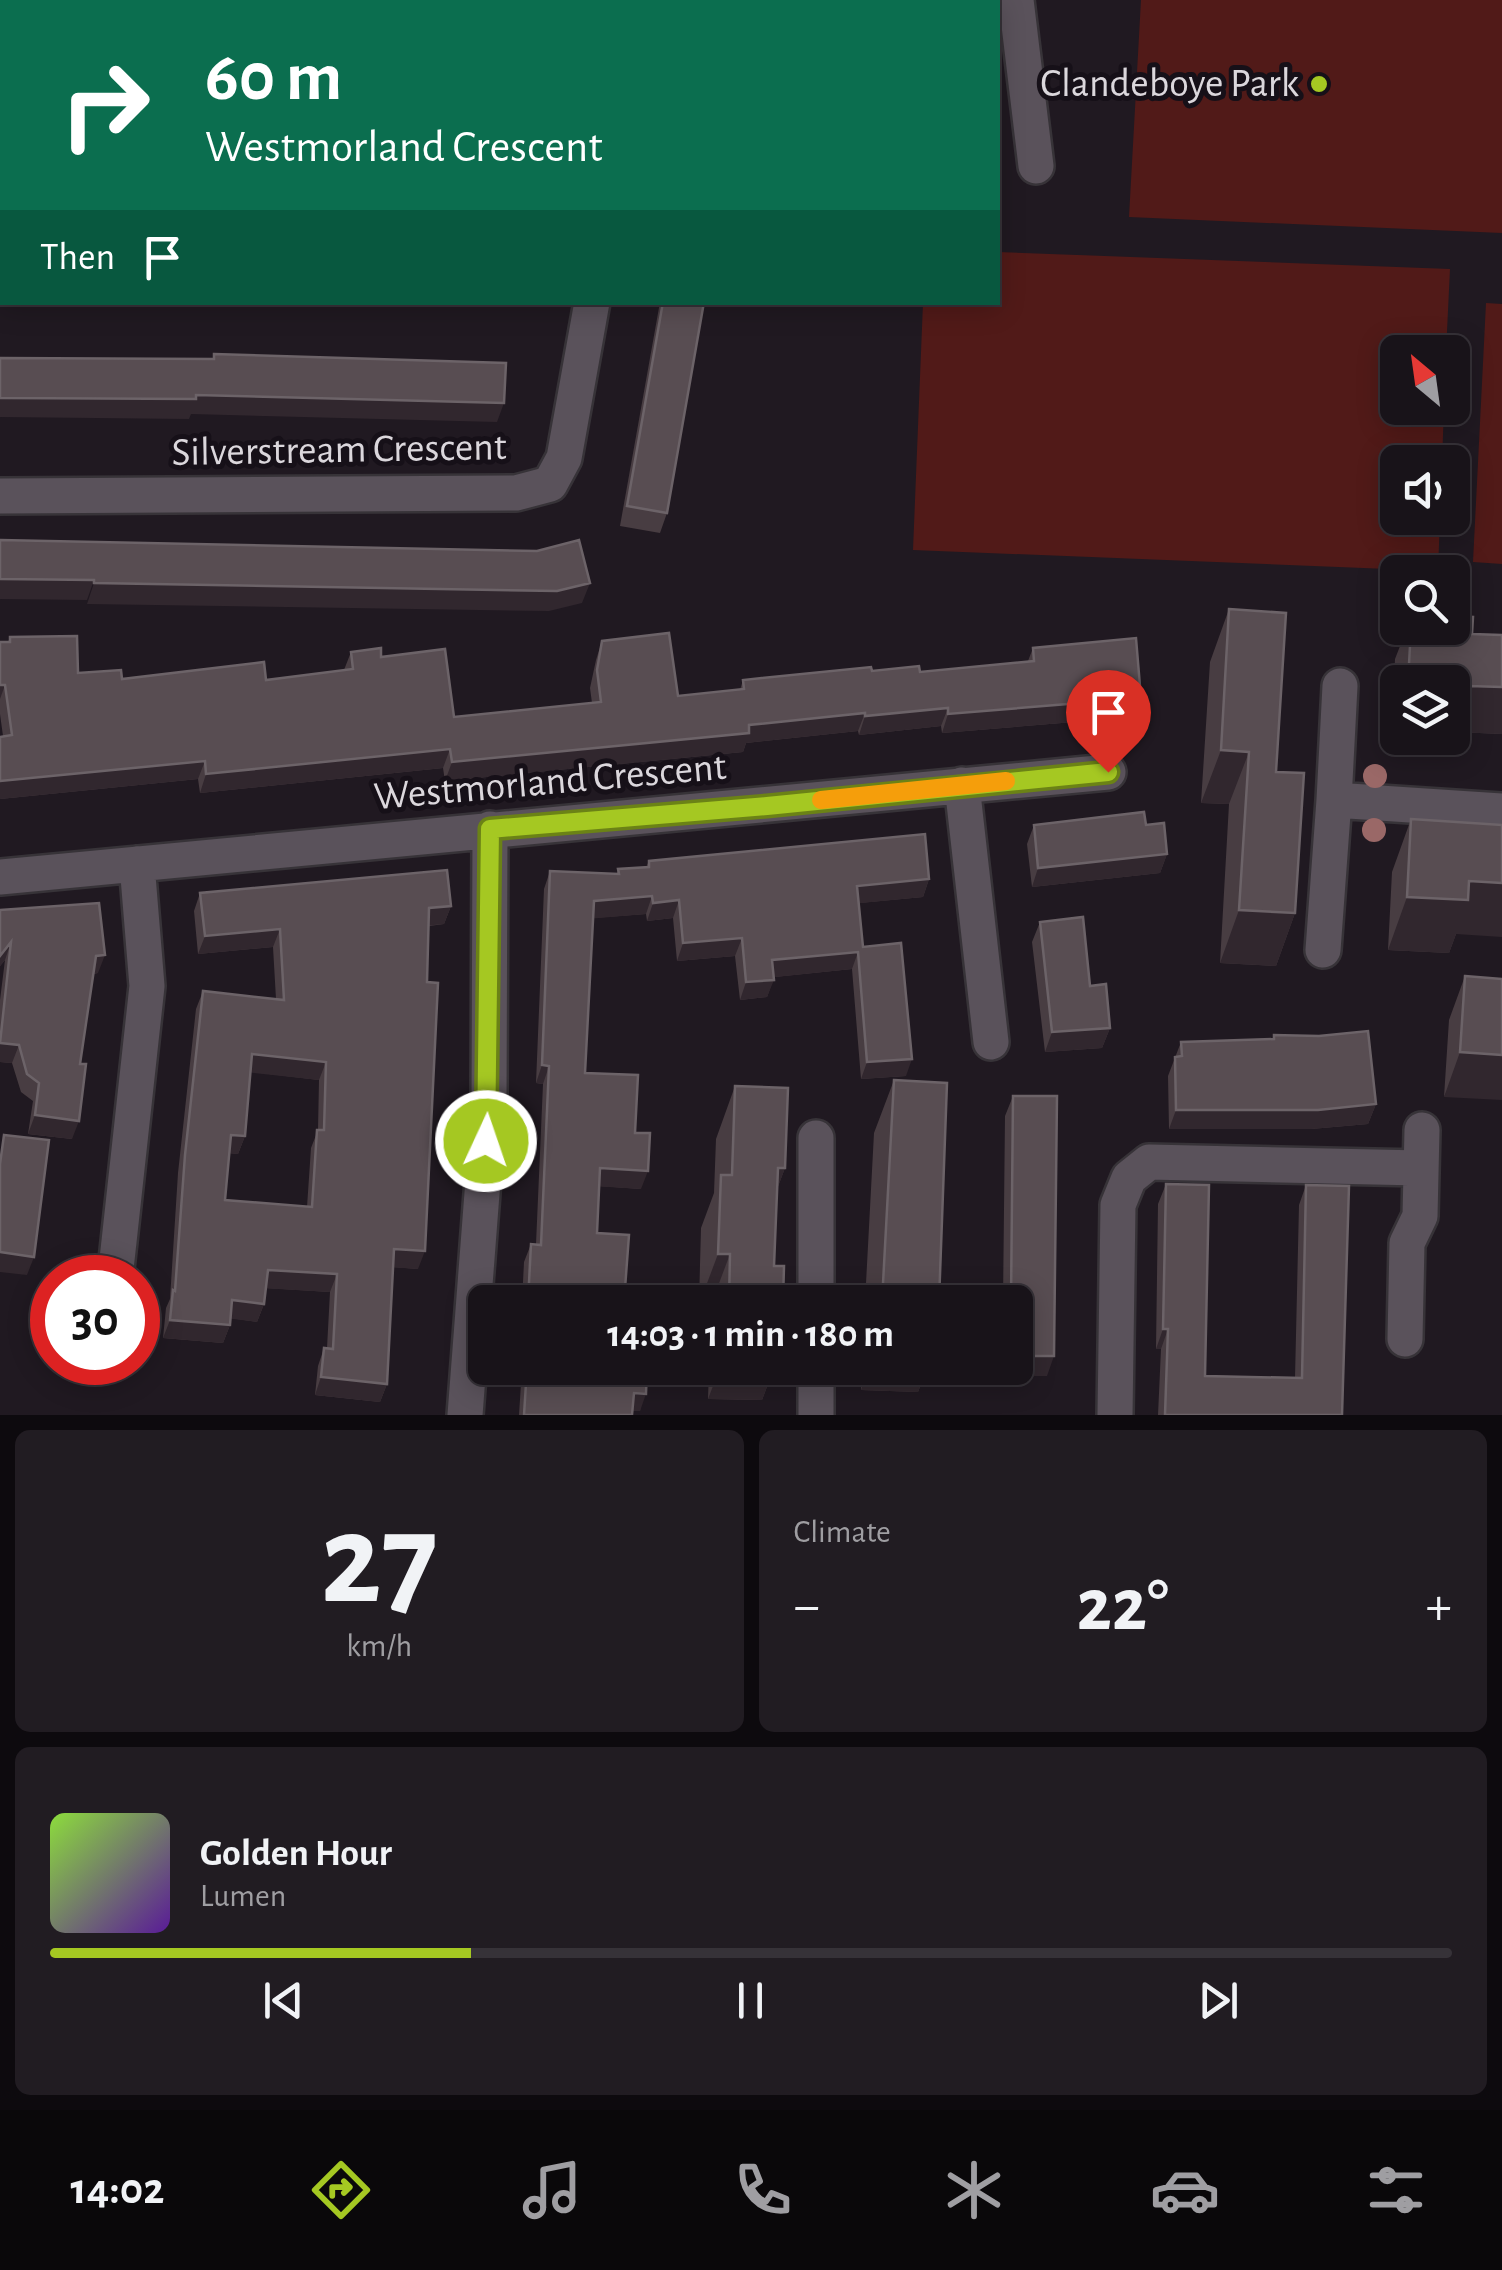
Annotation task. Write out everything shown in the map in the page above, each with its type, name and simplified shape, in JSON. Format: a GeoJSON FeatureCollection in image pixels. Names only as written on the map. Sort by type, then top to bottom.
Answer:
{"type":"FeatureCollection","features":[{"type":"Feature","properties":{"kind":"street"},"geometry":{"type":"LineString","coordinates":[[1016,0],[1036,166]]}},
{"type":"Feature","properties":{"kind":"street","name":"Silverstream Crescent"},"geometry":{"type":"LineString","coordinates":[[0,496],[516,493],[550,484],[564,458],[591,305]]}},
{"type":"Feature","properties":{"kind":"street"},"geometry":{"type":"LineString","coordinates":[[1323,950],[1340,686]]}},
{"type":"Feature","properties":{"kind":"street","name":"Westmorland Crescent"},"geometry":{"type":"LineString","coordinates":[[0,877],[1108,772]]}},
{"type":"Feature","properties":{"kind":"street"},"geometry":{"type":"LineString","coordinates":[[962,785],[991,1042]]}},
{"type":"Feature","properties":{"kind":"street"},"geometry":{"type":"LineString","coordinates":[[1334,800],[1502,811]]}},
{"type":"Feature","properties":{"kind":"street"},"geometry":{"type":"LineString","coordinates":[[465,1415],[489,1102],[490,829]]}},
{"type":"Feature","properties":{"kind":"street"},"geometry":{"type":"LineString","coordinates":[[118,1255],[147,986],[137,864]]}},
{"type":"Feature","properties":{"kind":"street"},"geometry":{"type":"LineString","coordinates":[[1405,1338],[1407,1244],[1420,1216],[1422,1130]]}},
{"type":"Feature","properties":{"kind":"street"},"geometry":{"type":"LineString","coordinates":[[816,1138],[816,1285]]}},
{"type":"Feature","properties":{"kind":"street"},"geometry":{"type":"LineString","coordinates":[[1115,1415],[1118,1205],[1128,1178],[1149,1162],[1421,1168]]}},
{"type":"Feature","properties":{"kind":"street"},"geometry":{"type":"LineString","coordinates":[[816,1385],[816,1415]]}},
{"type":"Feature","properties":{"kind":"shaded area","name":"Clandeboye Park"},"geometry":{"type":"Polygon","coordinates":[[[1141,0],[1502,0],[1502,233],[1129,217],[1141,0]]]}},
{"type":"Feature","properties":{"kind":"shaded area"},"geometry":{"type":"Polygon","coordinates":[[[1000,252],[1450,269],[1447,335],[1380,335],[1380,425],[1443,425],[1443,445],[1380,445],[1380,535],[1439,535],[1439,555],[1380,555],[1380,569],[913,550],[923,305],[1000,305],[1000,252]]]}},
{"type":"Feature","properties":{"kind":"shaded area"},"geometry":{"type":"Polygon","coordinates":[[[1486,303],[1502,304],[1502,564],[1473,562],[1486,303]]]}},
{"type":"Feature","properties":{"kind":"building"},"geometry":{"type":"Polygon","coordinates":[[[662,305],[703,305],[667,513],[627,506],[662,305]]]}},
{"type":"Feature","properties":{"kind":"building"},"geometry":{"type":"Polygon","coordinates":[[[214,354],[506,363],[504,403],[196,395],[196,399],[0,398],[0,358],[214,359],[214,354]]]}},
{"type":"Feature","properties":{"kind":"building"},"geometry":{"type":"Polygon","coordinates":[[[0,540],[537,551],[579,540],[590,583],[557,591],[0,579],[0,540]]]}},
{"type":"Feature","properties":{"kind":"building"},"geometry":{"type":"Polygon","coordinates":[[[1229,609],[1286,613],[1276,772],[1304,773],[1295,913],[1239,910],[1249,752],[1221,750],[1229,609]]]}},
{"type":"Feature","properties":{"kind":"building"},"geometry":{"type":"Polygon","coordinates":[[[1470,617],[1472,634],[1502,635],[1502,687],[1470,686],[1470,665],[1409,665],[1410,645],[1470,645],[1470,617]]]}},
{"type":"Feature","properties":{"kind":"building"},"geometry":{"type":"Polygon","coordinates":[[[669,633],[678,696],[744,689],[743,680],[871,667],[872,671],[919,666],[920,672],[1034,661],[1033,648],[1136,638],[1141,698],[948,714],[948,708],[865,713],[749,725],[749,733],[452,762],[450,749],[206,774],[205,761],[0,781],[0,737],[12,735],[5,685],[0,685],[0,642],[10,642],[10,637],[77,636],[78,673],[121,670],[122,679],[264,662],[266,680],[353,669],[351,652],[381,648],[381,657],[445,649],[454,717],[601,702],[597,670],[602,641],[669,633]]]}},
{"type":"Feature","properties":{"kind":"building"},"geometry":{"type":"Polygon","coordinates":[[[1144,812],[1146,825],[1164,823],[1167,854],[1038,868],[1034,825],[1144,812]]]}},
{"type":"Feature","properties":{"kind":"building"},"geometry":{"type":"Polygon","coordinates":[[[1411,819],[1502,825],[1502,883],[1469,881],[1468,900],[1407,897],[1411,819]]]}},
{"type":"Feature","properties":{"kind":"building"},"geometry":{"type":"Polygon","coordinates":[[[925,834],[929,879],[857,886],[863,947],[901,943],[912,1059],[867,1062],[858,952],[772,960],[774,980],[746,982],[742,938],[683,943],[679,900],[653,903],[652,896],[594,901],[585,1073],[638,1075],[635,1133],[650,1133],[648,1171],[600,1168],[597,1233],[629,1235],[625,1285],[529,1285],[531,1244],[541,1245],[549,1066],[542,1065],[550,871],[619,874],[618,869],[649,867],[649,861],[925,834]]]}},
{"type":"Feature","properties":{"kind":"building"},"geometry":{"type":"Polygon","coordinates":[[[447,870],[451,906],[429,908],[427,982],[438,983],[425,1251],[394,1249],[387,1384],[321,1377],[324,1348],[333,1349],[337,1274],[268,1270],[264,1304],[232,1300],[230,1325],[170,1320],[203,991],[284,1000],[280,929],[205,936],[200,893],[447,870]],[[252,1054],[245,1136],[231,1135],[225,1200],[312,1207],[317,1130],[324,1130],[326,1062],[252,1054]]]}},
{"type":"Feature","properties":{"kind":"building"},"geometry":{"type":"Polygon","coordinates":[[[99,903],[105,955],[96,956],[80,1064],[86,1064],[79,1121],[35,1115],[39,1083],[27,1074],[19,1045],[0,1043],[11,942],[0,956],[0,910],[99,903]]]}},
{"type":"Feature","properties":{"kind":"building"},"geometry":{"type":"Polygon","coordinates":[[[1083,917],[1090,986],[1106,984],[1110,1028],[1052,1032],[1040,922],[1083,917]]]}},
{"type":"Feature","properties":{"kind":"building"},"geometry":{"type":"Polygon","coordinates":[[[1465,976],[1502,979],[1502,1055],[1460,1052],[1465,976]]]}},
{"type":"Feature","properties":{"kind":"building"},"geometry":{"type":"Polygon","coordinates":[[[1368,1031],[1376,1104],[1318,1110],[1176,1110],[1175,1057],[1182,1056],[1181,1042],[1368,1031]]]}},
{"type":"Feature","properties":{"kind":"building"},"geometry":{"type":"Polygon","coordinates":[[[894,1080],[947,1083],[940,1285],[883,1285],[894,1080]]]}},
{"type":"Feature","properties":{"kind":"building"},"geometry":{"type":"Polygon","coordinates":[[[735,1086],[788,1088],[785,1168],[778,1168],[774,1266],[784,1266],[783,1285],[729,1285],[730,1254],[718,1254],[721,1175],[732,1175],[735,1086]]]}},
{"type":"Feature","properties":{"kind":"building"},"geometry":{"type":"Polygon","coordinates":[[[1013,1096],[1057,1096],[1054,1356],[1033,1356],[1033,1285],[1011,1285],[1013,1096]]]}},
{"type":"Feature","properties":{"kind":"building"},"geometry":{"type":"Polygon","coordinates":[[[4,1135],[49,1140],[34,1255],[0,1252],[0,1164],[4,1135]]]}},
{"type":"Feature","properties":{"kind":"building"},"geometry":{"type":"Polygon","coordinates":[[[1166,1184],[1209,1185],[1205,1376],[1302,1378],[1306,1185],[1349,1186],[1342,1415],[1165,1415],[1166,1184]]]}},
{"type":"Feature","properties":{"kind":"building"},"geometry":{"type":"Polygon","coordinates":[[[526,1385],[646,1385],[646,1394],[634,1393],[632,1415],[524,1415],[526,1385]]]}},
{"type":"Feature","properties":{"kind":"slow traffic"},"geometry":{"type":"LineString","coordinates":[[821,800],[1006,781]]}},
{"type":"Feature","properties":{"kind":"place","name":"Clandeboye Park"},"geometry":{"type":"Point","coordinates":[1319,84]}},
{"type":"Feature","properties":{"kind":"route"},"geometry":{"type":"LineString","coordinates":[[486,1141],[490,829],[1108,772]]}}]}
